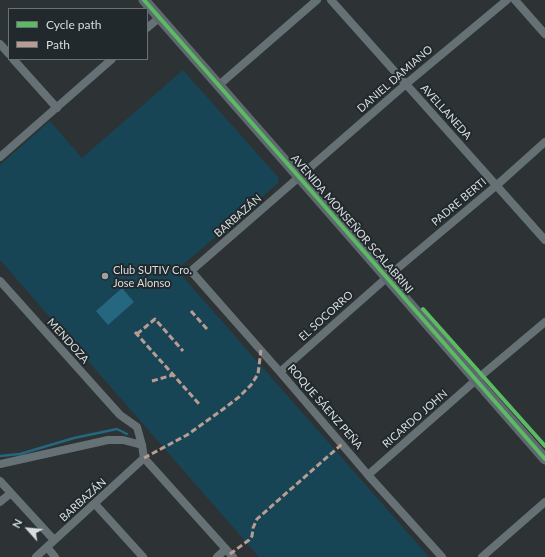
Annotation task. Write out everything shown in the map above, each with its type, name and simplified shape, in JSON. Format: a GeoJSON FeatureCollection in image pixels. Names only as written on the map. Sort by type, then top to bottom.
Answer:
{"type":"FeatureCollection","features":[{"type":"Feature","properties":{"kind":"main road","name":"AVENIDA MONSEÑOR SCALABRINI"},"geometry":{"type":"LineString","coordinates":[[144,0],[545,459]]}},
{"type":"Feature","properties":{"kind":"street"},"geometry":{"type":"LineString","coordinates":[[219,85],[317,0]]}},
{"type":"Feature","properties":{"kind":"street","name":"AVELLANEDA"},"geometry":{"type":"LineString","coordinates":[[331,0],[545,240]]}},
{"type":"Feature","properties":{"kind":"street","name":"DANIEL DAMIANO"},"geometry":{"type":"LineString","coordinates":[[299,177],[406,84],[507,0]]}},
{"type":"Feature","properties":{"kind":"street"},"geometry":{"type":"LineString","coordinates":[[515,0],[545,34]]}},
{"type":"Feature","properties":{"kind":"street"},"geometry":{"type":"LineString","coordinates":[[148,27],[160,18]]}},
{"type":"Feature","properties":{"kind":"street"},"geometry":{"type":"LineString","coordinates":[[0,44],[8,53]]}},
{"type":"Feature","properties":{"kind":"street"},"geometry":{"type":"LineString","coordinates":[[14,60],[57,108]]}},
{"type":"Feature","properties":{"kind":"street"},"geometry":{"type":"LineString","coordinates":[[0,157],[111,60]]}},
{"type":"Feature","properties":{"kind":"street","name":"PADRE BERTI"},"geometry":{"type":"LineString","coordinates":[[387,277],[497,185],[545,142]]}},
{"type":"Feature","properties":{"kind":"street","name":"BARBAZÁN"},"geometry":{"type":"LineString","coordinates":[[191,271],[299,177]]}},
{"type":"Feature","properties":{"kind":"street","name":"ROQUE SÁENZ PEÑA"},"geometry":{"type":"LineString","coordinates":[[191,271],[368,475],[442,557]]}},
{"type":"Feature","properties":{"kind":"street","name":"EL SOCORRO"},"geometry":{"type":"LineString","coordinates":[[280,372],[387,277]]}},
{"type":"Feature","properties":{"kind":"street","name":"MENDOZA"},"geometry":{"type":"LineString","coordinates":[[0,281],[120,415],[137,427],[144,458]]}},
{"type":"Feature","properties":{"kind":"street","name":"RICARDO JOHN"},"geometry":{"type":"LineString","coordinates":[[368,475],[476,380],[545,322]]}},
{"type":"Feature","properties":{"kind":"street"},"geometry":{"type":"LineString","coordinates":[[0,464],[108,440],[123,440],[142,445]]}},
{"type":"Feature","properties":{"kind":"street"},"geometry":{"type":"LineString","coordinates":[[144,458],[232,557]]}},
{"type":"Feature","properties":{"kind":"street","name":"BARBAZÁN"},"geometry":{"type":"LineString","coordinates":[[36,557],[144,458]]}},
{"type":"Feature","properties":{"kind":"street"},"geometry":{"type":"LineString","coordinates":[[0,481],[54,540]]}},
{"type":"Feature","properties":{"kind":"street"},"geometry":{"type":"LineString","coordinates":[[0,502],[11,493]]}},
{"type":"Feature","properties":{"kind":"street"},"geometry":{"type":"LineString","coordinates":[[482,557],[545,502]]}},
{"type":"Feature","properties":{"kind":"street"},"geometry":{"type":"LineString","coordinates":[[95,504],[143,557]]}},
{"type":"Feature","properties":{"kind":"street"},"geometry":{"type":"LineString","coordinates":[[47,547],[55,557]]}},
{"type":"Feature","properties":{"kind":"street"},"geometry":{"type":"LineString","coordinates":[[217,557],[226,550]]}},
{"type":"Feature","properties":{"kind":"shaded area"},"geometry":{"type":"Polygon","coordinates":[[[183,70],[279,178],[277,184],[177,270],[429,557],[259,557],[0,260],[0,165],[50,121],[82,158],[183,70]]]}},
{"type":"Feature","properties":{"kind":"shaded area"},"geometry":{"type":"Polygon","coordinates":[[[122,288],[134,302],[108,325],[96,311],[122,288]]]}},
{"type":"Feature","properties":{"kind":"waterway"},"geometry":{"type":"LineString","coordinates":[[0,456],[20,454],[74,438],[117,429],[127,434]]}},
{"type":"Feature","properties":{"kind":"marked path"},"geometry":{"type":"LineString","coordinates":[[191,311],[207,329]]}},
{"type":"Feature","properties":{"kind":"marked path"},"geometry":{"type":"LineString","coordinates":[[137,334],[155,319],[183,351]]}},
{"type":"Feature","properties":{"kind":"marked path"},"geometry":{"type":"LineString","coordinates":[[135,332],[200,405]]}},
{"type":"Feature","properties":{"kind":"marked path"},"geometry":{"type":"LineString","coordinates":[[144,458],[187,435],[239,397],[251,385],[258,374],[261,350]]}},
{"type":"Feature","properties":{"kind":"marked path"},"geometry":{"type":"LineString","coordinates":[[152,381],[173,375]]}},
{"type":"Feature","properties":{"kind":"marked path"},"geometry":{"type":"LineString","coordinates":[[230,554],[249,540],[252,536],[253,528],[257,519],[342,444]]}},
{"type":"Feature","properties":{"kind":"cycle path"},"geometry":{"type":"LineString","coordinates":[[144,0],[545,459]]}},
{"type":"Feature","properties":{"kind":"cycle path"},"geometry":{"type":"LineString","coordinates":[[423,309],[545,446]]}},
{"type":"Feature","properties":{"kind":"place","name":"Club SUTIV Cro. Jose Alonso"},"geometry":{"type":"Point","coordinates":[105,276]}}]}
